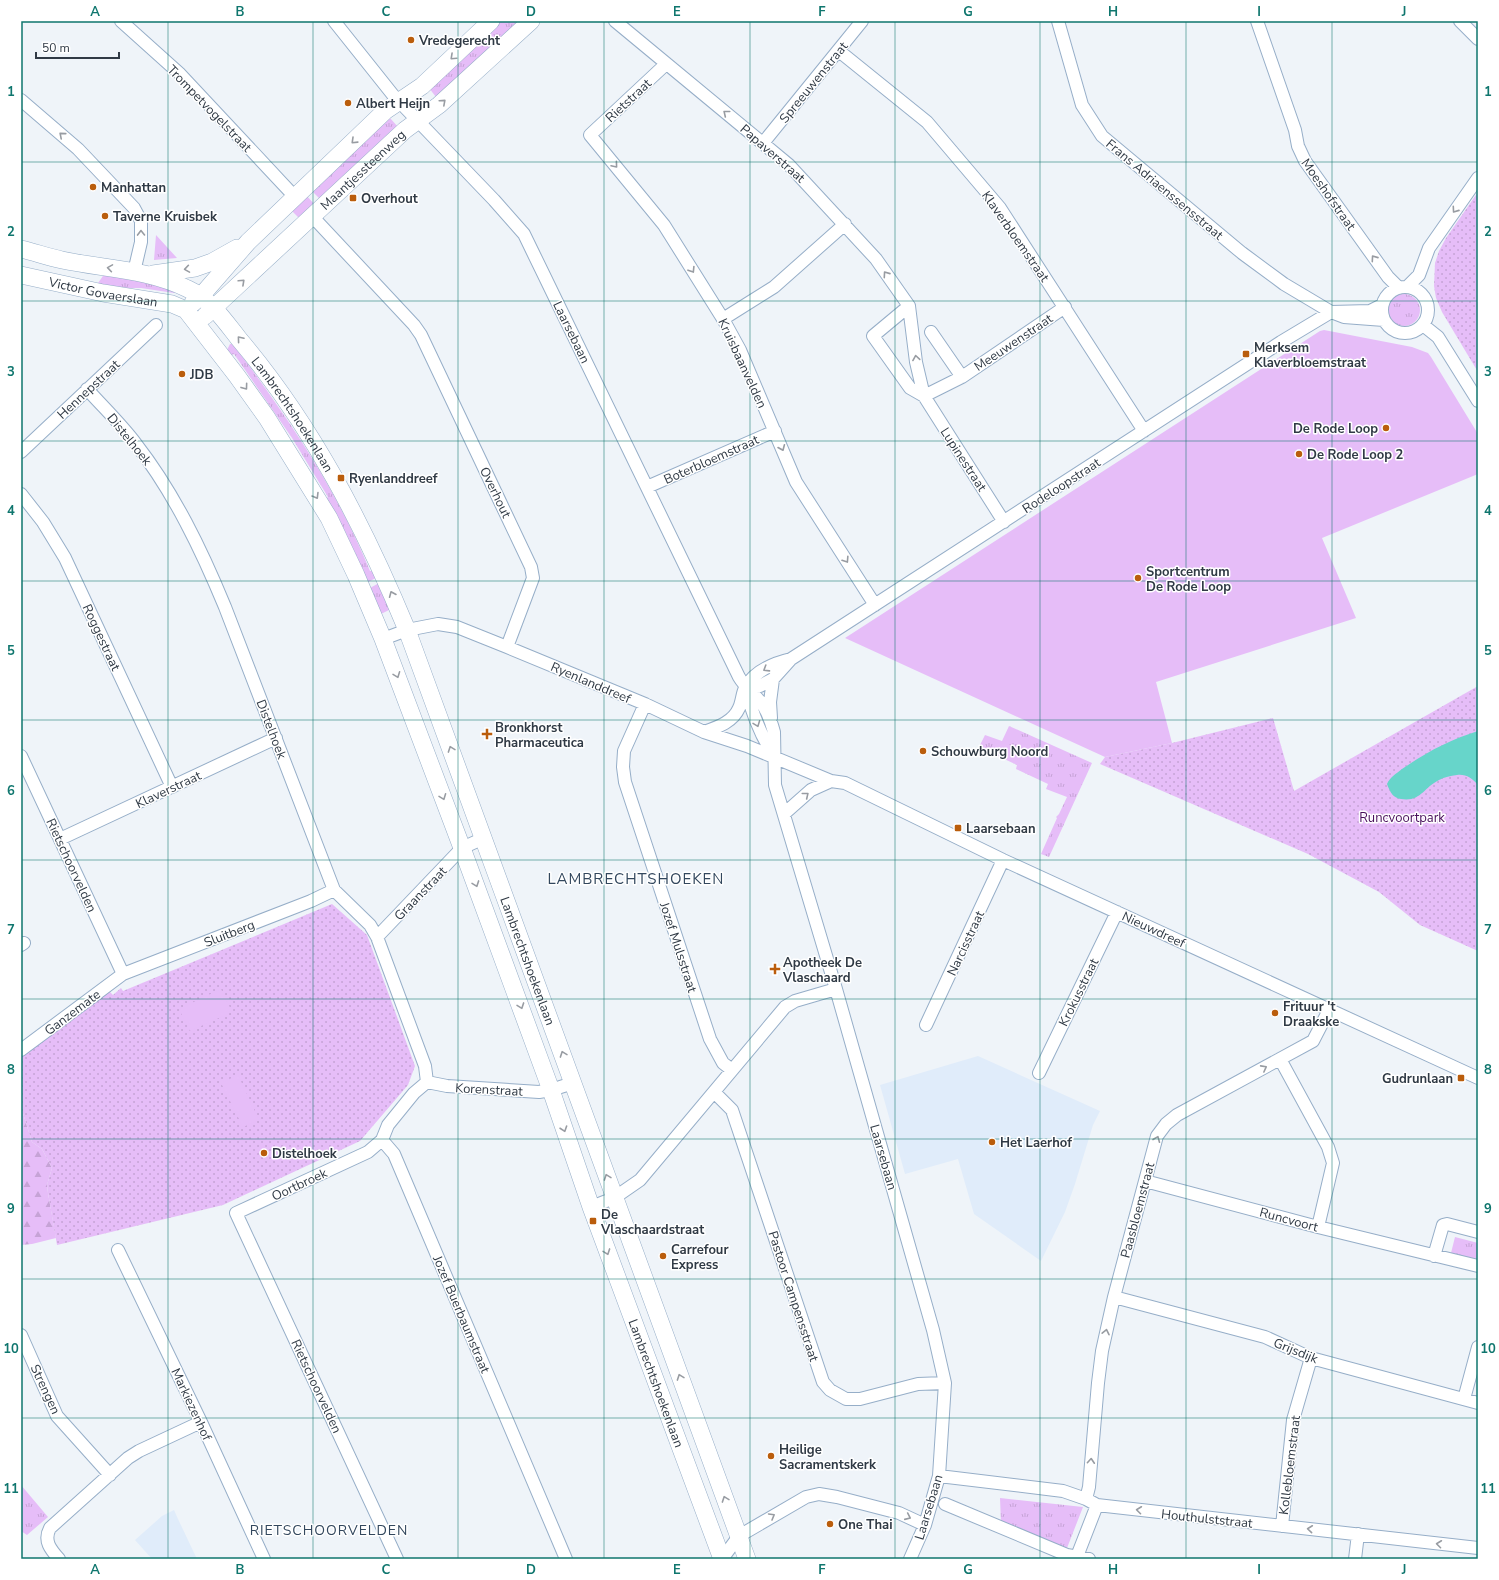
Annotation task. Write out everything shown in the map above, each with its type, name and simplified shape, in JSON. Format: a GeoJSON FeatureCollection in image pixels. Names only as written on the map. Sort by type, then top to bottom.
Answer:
{"type":"FeatureCollection","features":[{"type":"Feature","properties":{"kind":"street","name":"Trompetvogelstraat"},"geometry":{"type":"LineString","coordinates":[[121,21],[180,74],[295,197]]}},
{"type":"Feature","properties":{"kind":"street","name":"Laarsebaan"},"geometry":{"type":"LineString","coordinates":[[334,21],[400,101],[524,234],[646,487],[745,687],[761,735],[775,757]]}},
{"type":"Feature","properties":{"kind":"street","name":"Maantjessteenweg"},"geometry":{"type":"LineString","coordinates":[[186,310],[201,296],[248,242],[295,197],[386,111],[422,86],[491,21]]}},
{"type":"Feature","properties":{"kind":"street","name":"Maantjessteenweg"},"geometry":{"type":"LineString","coordinates":[[197,323],[405,130],[439,105],[531,21]]}},
{"type":"Feature","properties":{"kind":"street","name":"Papaverstraat"},"geometry":{"type":"LineString","coordinates":[[615,21],[795,170],[876,259],[908,306]]}},
{"type":"Feature","properties":{"kind":"street","name":"Spreeuwenstraat"},"geometry":{"type":"LineString","coordinates":[[763,143],[862,21]]}},
{"type":"Feature","properties":{"kind":"street","name":"Frans Adriaenssensstraat"},"geometry":{"type":"LineString","coordinates":[[1058,21],[1082,105],[1102,136],[1262,268],[1331,312],[1344,317],[1384,320]]}},
{"type":"Feature","properties":{"kind":"street","name":"Moeshofstraat"},"geometry":{"type":"LineString","coordinates":[[1257,21],[1295,130],[1298,146],[1305,161],[1388,277],[1403,288]]}},
{"type":"Feature","properties":{"kind":"street"},"geometry":{"type":"LineString","coordinates":[[1460,21],[1478,39]]}},
{"type":"Feature","properties":{"kind":"street","name":"Klaverbloemstraat"},"geometry":{"type":"LineString","coordinates":[[839,51],[926,122],[1000,208],[1144,432]]}},
{"type":"Feature","properties":{"kind":"street","name":"Rietstraat"},"geometry":{"type":"LineString","coordinates":[[590,135],[666,64]]}},
{"type":"Feature","properties":{"kind":"street"},"geometry":{"type":"LineString","coordinates":[[21,100],[78,149],[134,208],[141,221],[141,273]]}},
{"type":"Feature","properties":{"kind":"street","name":"Kruisbaanvelden"},"geometry":{"type":"LineString","coordinates":[[590,135],[664,225],[723,319],[740,350],[796,482],[875,605]]}},
{"type":"Feature","properties":{"kind":"street"},"geometry":{"type":"LineString","coordinates":[[1331,312],[1370,311],[1382,305],[1389,294],[1403,288],[1419,275],[1428,248],[1478,178]]}},
{"type":"Feature","properties":{"kind":"street","name":"Overhout"},"geometry":{"type":"LineString","coordinates":[[312,216],[414,325],[421,335],[531,567],[533,578],[507,647]]}},
{"type":"Feature","properties":{"kind":"street"},"geometry":{"type":"LineString","coordinates":[[723,319],[774,287],[845,224]]}},
{"type":"Feature","properties":{"kind":"street","name":"Victor Govaerslaan"},"geometry":{"type":"LineString","coordinates":[[141,273],[195,268],[212,262],[248,242]]}},
{"type":"Feature","properties":{"kind":"street","name":"Victor Govaerslaan"},"geometry":{"type":"LineString","coordinates":[[21,249],[61,260],[141,273],[187,288],[201,296]]}},
{"type":"Feature","properties":{"kind":"street","name":"Victor Govaerslaan"},"geometry":{"type":"LineString","coordinates":[[21,275],[103,293],[172,304],[186,310]]}},
{"type":"Feature","properties":{"kind":"street"},"geometry":{"type":"LineString","coordinates":[[1382,305],[1384,320],[1390,329],[1398,333],[1408,333],[1416,330],[1423,324],[1428,312],[1424,298],[1420,293],[1403,288]]}},
{"type":"Feature","properties":{"kind":"street","name":"Lambrechtshoekenlaan"},"geometry":{"type":"LineString","coordinates":[[201,296],[214,308],[258,361],[301,423],[350,505],[385,577],[407,630],[484,838],[614,1198],[747,1559]]}},
{"type":"Feature","properties":{"kind":"street"},"geometry":{"type":"LineString","coordinates":[[908,306],[916,362],[924,396]]}},
{"type":"Feature","properties":{"kind":"street"},"geometry":{"type":"LineString","coordinates":[[908,306],[873,336],[910,388],[924,396]]}},
{"type":"Feature","properties":{"kind":"street","name":"Meeuwenstraat"},"geometry":{"type":"LineString","coordinates":[[924,396],[962,377],[1065,307]]}},
{"type":"Feature","properties":{"kind":"street","name":"Lambrechtshoekenlaan"},"geometry":{"type":"LineString","coordinates":[[186,310],[267,418],[329,518],[356,575],[383,639],[462,848],[551,1090],[591,1207],[722,1559]]}},
{"type":"Feature","properties":{"kind":"street","name":"Rodeloopstraat"},"geometry":{"type":"LineString","coordinates":[[745,687],[760,686],[773,679],[791,659],[1281,342],[1331,312]]}},
{"type":"Feature","properties":{"kind":"street"},"geometry":{"type":"LineString","coordinates":[[1423,324],[1438,337],[1478,401]]}},
{"type":"Feature","properties":{"kind":"street","name":"Hennepstraat"},"geometry":{"type":"LineString","coordinates":[[21,452],[156,326]]}},
{"type":"Feature","properties":{"kind":"street"},"geometry":{"type":"LineString","coordinates":[[931,332],[962,377]]}},
{"type":"Feature","properties":{"kind":"street","name":"Distelhoek"},"geometry":{"type":"LineString","coordinates":[[87,389],[135,443],[172,497],[208,566],[334,890],[370,925],[377,938],[425,1066],[427,1082]]}},
{"type":"Feature","properties":{"kind":"street","name":"Lupinestraat"},"geometry":{"type":"LineString","coordinates":[[924,396],[1004,522]]}},
{"type":"Feature","properties":{"kind":"street","name":"Boterbloemstraat"},"geometry":{"type":"LineString","coordinates":[[646,487],[775,431]]}},
{"type":"Feature","properties":{"kind":"street","name":"Roggestraat"},"geometry":{"type":"LineString","coordinates":[[21,494],[43,522],[65,558],[172,787]]}},
{"type":"Feature","properties":{"kind":"street","name":"Ryenlanddreef"},"geometry":{"type":"LineString","coordinates":[[407,630],[438,624],[457,627],[645,704],[704,732],[775,757]]}},
{"type":"Feature","properties":{"kind":"street"},"geometry":{"type":"LineString","coordinates":[[383,639],[407,630]]}},
{"type":"Feature","properties":{"kind":"street","name":"Rodeloopstraat"},"geometry":{"type":"LineString","coordinates":[[745,687],[763,670],[775,663],[791,659]]}},
{"type":"Feature","properties":{"kind":"street"},"geometry":{"type":"LineString","coordinates":[[772,724],[770,702],[773,679]]}},
{"type":"Feature","properties":{"kind":"street","name":"Laarsebaan"},"geometry":{"type":"LineString","coordinates":[[745,687],[759,700],[772,724],[774,732],[775,785],[836,989],[934,1330],[945,1383],[939,1476],[925,1525],[910,1559]]}},
{"type":"Feature","properties":{"kind":"street"},"geometry":{"type":"LineString","coordinates":[[704,732],[723,725],[739,709],[745,687]]}},
{"type":"Feature","properties":{"kind":"street","name":"Jozef Mulsstraat"},"geometry":{"type":"LineString","coordinates":[[645,704],[624,751],[622,767],[625,782],[710,1038],[723,1063],[732,1070]]}},
{"type":"Feature","properties":{"kind":"street","name":"Klaverstraat"},"geometry":{"type":"LineString","coordinates":[[60,839],[276,738]]}},
{"type":"Feature","properties":{"kind":"street","name":"Rietschoorvelden"},"geometry":{"type":"LineString","coordinates":[[21,756],[123,974]]}},
{"type":"Feature","properties":{"kind":"street","name":"Nieuwdreef"},"geometry":{"type":"LineString","coordinates":[[775,757],[831,781],[845,783],[1003,860],[1478,1078]]}},
{"type":"Feature","properties":{"kind":"street"},"geometry":{"type":"LineString","coordinates":[[784,813],[811,790],[831,781]]}},
{"type":"Feature","properties":{"kind":"street"},"geometry":{"type":"LineString","coordinates":[[462,848],[484,838]]}},
{"type":"Feature","properties":{"kind":"street","name":"Graanstraat"},"geometry":{"type":"LineString","coordinates":[[377,938],[462,848]]}},
{"type":"Feature","properties":{"kind":"street","name":"Narcisstraat"},"geometry":{"type":"LineString","coordinates":[[926,1025],[1003,860]]}},
{"type":"Feature","properties":{"kind":"street","name":"Sluitberg"},"geometry":{"type":"LineString","coordinates":[[123,974],[311,901],[334,890]]}},
{"type":"Feature","properties":{"kind":"street","name":"Krokusstraat"},"geometry":{"type":"LineString","coordinates":[[1039,1073],[1117,912]]}},
{"type":"Feature","properties":{"kind":"street","name":"Ganzemate"},"geometry":{"type":"LineString","coordinates":[[21,1050],[123,974]]}},
{"type":"Feature","properties":{"kind":"street"},"geometry":{"type":"LineString","coordinates":[[591,1207],[614,1198],[640,1180],[785,1007],[795,1001],[836,989]]}},
{"type":"Feature","properties":{"kind":"street","name":"Paasbloemstraat"},"geometry":{"type":"LineString","coordinates":[[1081,1558],[1092,1502],[1089,1487],[1098,1383],[1106,1332],[1144,1181],[1158,1136],[1166,1124],[1177,1115],[1313,1041],[1329,1010]]}},
{"type":"Feature","properties":{"kind":"street"},"geometry":{"type":"LineString","coordinates":[[1280,1059],[1328,1147],[1333,1163],[1318,1227]]}},
{"type":"Feature","properties":{"kind":"street"},"geometry":{"type":"LineString","coordinates":[[382,1140],[388,1125],[414,1093],[427,1082]]}},
{"type":"Feature","properties":{"kind":"street","name":"Korenstraat"},"geometry":{"type":"LineString","coordinates":[[427,1082],[447,1086],[539,1092],[551,1090]]}},
{"type":"Feature","properties":{"kind":"street"},"geometry":{"type":"LineString","coordinates":[[551,1090],[573,1083]]}},
{"type":"Feature","properties":{"kind":"street","name":"Pastoor Campensstraat"},"geometry":{"type":"LineString","coordinates":[[714,1092],[732,1110],[823,1382],[830,1390],[846,1399],[860,1399],[918,1384],[945,1383]]}},
{"type":"Feature","properties":{"kind":"street","name":"Oortbroek"},"geometry":{"type":"LineString","coordinates":[[236,1213],[368,1152],[382,1140]]}},
{"type":"Feature","properties":{"kind":"street","name":"Jozef Buerbaumstraat"},"geometry":{"type":"LineString","coordinates":[[382,1140],[394,1154],[566,1559]]}},
{"type":"Feature","properties":{"kind":"street","name":"Runcvoort"},"geometry":{"type":"LineString","coordinates":[[1144,1181],[1318,1227],[1478,1266]]}},
{"type":"Feature","properties":{"kind":"street","name":"Rietschoorvelden"},"geometry":{"type":"LineString","coordinates":[[236,1213],[397,1559]]}},
{"type":"Feature","properties":{"kind":"street"},"geometry":{"type":"LineString","coordinates":[[1434,1256],[1443,1225],[1447,1224],[1478,1232]]}},
{"type":"Feature","properties":{"kind":"street","name":"Markiezenhof"},"geometry":{"type":"LineString","coordinates":[[118,1250],[201,1422],[264,1559]]}},
{"type":"Feature","properties":{"kind":"street","name":"Grijsdijk"},"geometry":{"type":"LineString","coordinates":[[1114,1297],[1265,1337],[1311,1358],[1478,1403]]}},
{"type":"Feature","properties":{"kind":"street","name":"Strengen"},"geometry":{"type":"LineString","coordinates":[[21,1335],[57,1416],[110,1475]]}},
{"type":"Feature","properties":{"kind":"street"},"geometry":{"type":"LineString","coordinates":[[1464,1399],[1478,1346]]}},
{"type":"Feature","properties":{"kind":"street","name":"Kollebloemstraat"},"geometry":{"type":"LineString","coordinates":[[1282,1526],[1293,1420],[1311,1358]]}},
{"type":"Feature","properties":{"kind":"street"},"geometry":{"type":"LineString","coordinates":[[60,1559],[51,1550],[47,1539],[50,1528],[128,1458],[139,1451],[201,1422]]}},
{"type":"Feature","properties":{"kind":"street","name":"Houthulststraat"},"geometry":{"type":"LineString","coordinates":[[939,1476],[1063,1491],[1092,1502],[1282,1526],[1478,1548]]}},
{"type":"Feature","properties":{"kind":"street"},"geometry":{"type":"LineString","coordinates":[[739,1536],[806,1497],[819,1494],[837,1497],[899,1513],[925,1525]]}},
{"type":"Feature","properties":{"kind":"street"},"geometry":{"type":"LineString","coordinates":[[945,1504],[1067,1555],[1081,1558]]}},
{"type":"Feature","properties":{"kind":"street"},"geometry":{"type":"LineString","coordinates":[[1355,1559],[1358,1534]]}},
{"type":"Feature","properties":{"kind":"street","name":"Lambrechtshoekenlaan"},"geometry":{"type":"LineString","coordinates":[[722,1559],[739,1536]]}},
{"type":"Feature","properties":{"kind":"shaded area"},"geometry":{"type":"Polygon","coordinates":[[[1478,731],[1478,785],[1469,777],[1457,775],[1439,780],[1422,794],[1413,798],[1401,799],[1392,794],[1389,790],[1387,784],[1391,777],[1420,757],[1457,738],[1478,731]]]}},
{"type":"Feature","properties":{"kind":"shaded area","name":"Het Laerhof"},"geometry":{"type":"Polygon","coordinates":[[[978,1056],[1100,1111],[1093,1125],[1065,1212],[1041,1261],[974,1214],[958,1159],[905,1174],[880,1085],[978,1056]]]}},
{"type":"Feature","properties":{"kind":"shaded area"},"geometry":{"type":"Polygon","coordinates":[[[174,1510],[197,1559],[152,1559],[135,1540],[162,1516],[174,1510]]]}},
{"type":"Feature","properties":{"kind":"green space"},"geometry":{"type":"Polygon","coordinates":[[[500,21],[523,21],[436,97],[429,88],[500,21]]]}},
{"type":"Feature","properties":{"kind":"green space"},"geometry":{"type":"Polygon","coordinates":[[[390,118],[398,127],[321,200],[311,190],[390,118]]]}},
{"type":"Feature","properties":{"kind":"green space"},"geometry":{"type":"Polygon","coordinates":[[[1478,192],[1478,372],[1442,312],[1436,298],[1434,286],[1435,263],[1439,251],[1446,238],[1478,192]]]}},
{"type":"Feature","properties":{"kind":"green space"},"geometry":{"type":"Polygon","coordinates":[[[306,195],[315,205],[300,219],[291,210],[306,195]]]}},
{"type":"Feature","properties":{"kind":"green space"},"geometry":{"type":"Polygon","coordinates":[[[156,235],[177,258],[154,260],[156,235]]]}},
{"type":"Feature","properties":{"kind":"green space"},"geometry":{"type":"Polygon","coordinates":[[[105,273],[178,288],[174,293],[141,288],[124,289],[96,286],[105,273]]]}},
{"type":"Feature","properties":{"kind":"green space"},"geometry":{"type":"Polygon","coordinates":[[[1401,294],[1407,294],[1417,301],[1420,310],[1419,316],[1413,323],[1407,326],[1401,326],[1391,319],[1388,313],[1388,307],[1395,297],[1401,294]]]}},
{"type":"Feature","properties":{"kind":"green space","name":"Sportcentrum De Rode Loop"},"geometry":{"type":"Polygon","coordinates":[[[1324,330],[1412,347],[1428,353],[1478,434],[1478,474],[1322,538],[1356,618],[1156,682],[1172,743],[1105,757],[845,638],[1320,331],[1324,330]]]}},
{"type":"Feature","properties":{"kind":"green space"},"geometry":{"type":"Polygon","coordinates":[[[230,344],[237,344],[241,348],[238,351],[276,403],[328,485],[370,571],[376,571],[380,576],[366,583],[324,500],[328,497],[292,438],[234,354],[229,356],[227,350],[230,344]]]}},
{"type":"Feature","properties":{"kind":"green space"},"geometry":{"type":"Polygon","coordinates":[[[381,582],[393,608],[379,615],[368,589],[381,582]]]}},
{"type":"Feature","properties":{"kind":"green space","name":"Runcvoortpark"},"geometry":{"type":"Polygon","coordinates":[[[1478,686],[1478,951],[1420,925],[1379,892],[1308,854],[1100,764],[1105,757],[1172,743],[1273,718],[1294,791],[1478,686]]]}},
{"type":"Feature","properties":{"kind":"green space"},"geometry":{"type":"Polygon","coordinates":[[[1009,726],[1092,763],[1049,857],[1041,854],[1057,818],[1056,817],[1067,797],[1046,789],[1048,784],[1016,769],[1017,765],[979,747],[985,735],[1002,741],[1009,726]]]}},
{"type":"Feature","properties":{"kind":"green space"},"geometry":{"type":"Polygon","coordinates":[[[332,904],[367,935],[415,1066],[408,1085],[360,1141],[223,1205],[57,1245],[47,1185],[52,1168],[42,1149],[32,1142],[21,1107],[21,1056],[109,991],[113,995],[121,988],[123,991],[332,904]]]}},
{"type":"Feature","properties":{"kind":"green space"},"geometry":{"type":"Polygon","coordinates":[[[221,989],[232,1012],[190,1031],[179,1009],[221,989]]]}},
{"type":"Feature","properties":{"kind":"green space"},"geometry":{"type":"Polygon","coordinates":[[[238,1075],[259,1120],[243,1127],[221,1083],[238,1075]]]}},
{"type":"Feature","properties":{"kind":"green space"},"geometry":{"type":"Polygon","coordinates":[[[21,1107],[32,1142],[42,1149],[52,1168],[47,1185],[56,1238],[21,1245],[21,1107]]]}},
{"type":"Feature","properties":{"kind":"green space"},"geometry":{"type":"Polygon","coordinates":[[[1455,1237],[1478,1243],[1478,1260],[1451,1253],[1455,1237]]]}},
{"type":"Feature","properties":{"kind":"green space"},"geometry":{"type":"Polygon","coordinates":[[[21,1485],[48,1517],[27,1535],[21,1531],[21,1485]]]}},
{"type":"Feature","properties":{"kind":"green space"},"geometry":{"type":"Polygon","coordinates":[[[1000,1498],[1083,1507],[1067,1548],[1001,1523],[1000,1498]]]}},
{"type":"Feature","properties":{"kind":"place","name":"Vredegerecht"},"geometry":{"type":"Point","coordinates":[411,40]}},
{"type":"Feature","properties":{"kind":"place","name":"Albert Heijn"},"geometry":{"type":"Point","coordinates":[348,103]}},
{"type":"Feature","properties":{"kind":"place","name":"Manhattan"},"geometry":{"type":"Point","coordinates":[93,187]}},
{"type":"Feature","properties":{"kind":"place","name":"Overhout"},"geometry":{"type":"Point","coordinates":[353,198]}},
{"type":"Feature","properties":{"kind":"place","name":"Taverne Kruisbek"},"geometry":{"type":"Point","coordinates":[105,216]}},
{"type":"Feature","properties":{"kind":"place","name":"Merksem Klaverbloemstraat"},"geometry":{"type":"Point","coordinates":[1246,354]}},
{"type":"Feature","properties":{"kind":"place","name":"JDB"},"geometry":{"type":"Point","coordinates":[182,374]}},
{"type":"Feature","properties":{"kind":"place","name":"De Rode Loop"},"geometry":{"type":"Point","coordinates":[1386,428]}},
{"type":"Feature","properties":{"kind":"place","name":"De Rode Loop 2"},"geometry":{"type":"Point","coordinates":[1299,454]}},
{"type":"Feature","properties":{"kind":"place","name":"Ryenlanddreef"},"geometry":{"type":"Point","coordinates":[341,478]}},
{"type":"Feature","properties":{"kind":"place","name":"Sportcentrum De Rode Loop"},"geometry":{"type":"Point","coordinates":[1138,578]}},
{"type":"Feature","properties":{"kind":"place","name":"Bronkhorst Pharmaceutica"},"geometry":{"type":"Point","coordinates":[487,734]}},
{"type":"Feature","properties":{"kind":"place","name":"Schouwburg Noord"},"geometry":{"type":"Point","coordinates":[923,751]}},
{"type":"Feature","properties":{"kind":"place","name":"Laarsebaan"},"geometry":{"type":"Point","coordinates":[958,828]}},
{"type":"Feature","properties":{"kind":"place","name":"Apotheek De Vlaschaard"},"geometry":{"type":"Point","coordinates":[775,969]}},
{"type":"Feature","properties":{"kind":"place","name":"Frituur 't Draakske"},"geometry":{"type":"Point","coordinates":[1275,1013]}},
{"type":"Feature","properties":{"kind":"place","name":"Gudrunlaan"},"geometry":{"type":"Point","coordinates":[1461,1078]}},
{"type":"Feature","properties":{"kind":"place","name":"Het Laerhof"},"geometry":{"type":"Point","coordinates":[992,1142]}},
{"type":"Feature","properties":{"kind":"place","name":"Distelhoek"},"geometry":{"type":"Point","coordinates":[264,1153]}},
{"type":"Feature","properties":{"kind":"place","name":"De Vlaschaardstraat"},"geometry":{"type":"Point","coordinates":[593,1221]}},
{"type":"Feature","properties":{"kind":"place","name":"Carrefour Express"},"geometry":{"type":"Point","coordinates":[663,1256]}},
{"type":"Feature","properties":{"kind":"place","name":"Heilige Sacramentskerk"},"geometry":{"type":"Point","coordinates":[771,1456]}},
{"type":"Feature","properties":{"kind":"place","name":"One Thai"},"geometry":{"type":"Point","coordinates":[830,1524]}},
{"type":"Feature","properties":{"kind":"district","name":"LAMBRECHTSHOEKEN"},"geometry":{"type":"Point","coordinates":[636,879]}},
{"type":"Feature","properties":{"kind":"district","name":"RIETSCHOORVELDEN"},"geometry":{"type":"Point","coordinates":[329,1530]}}]}
